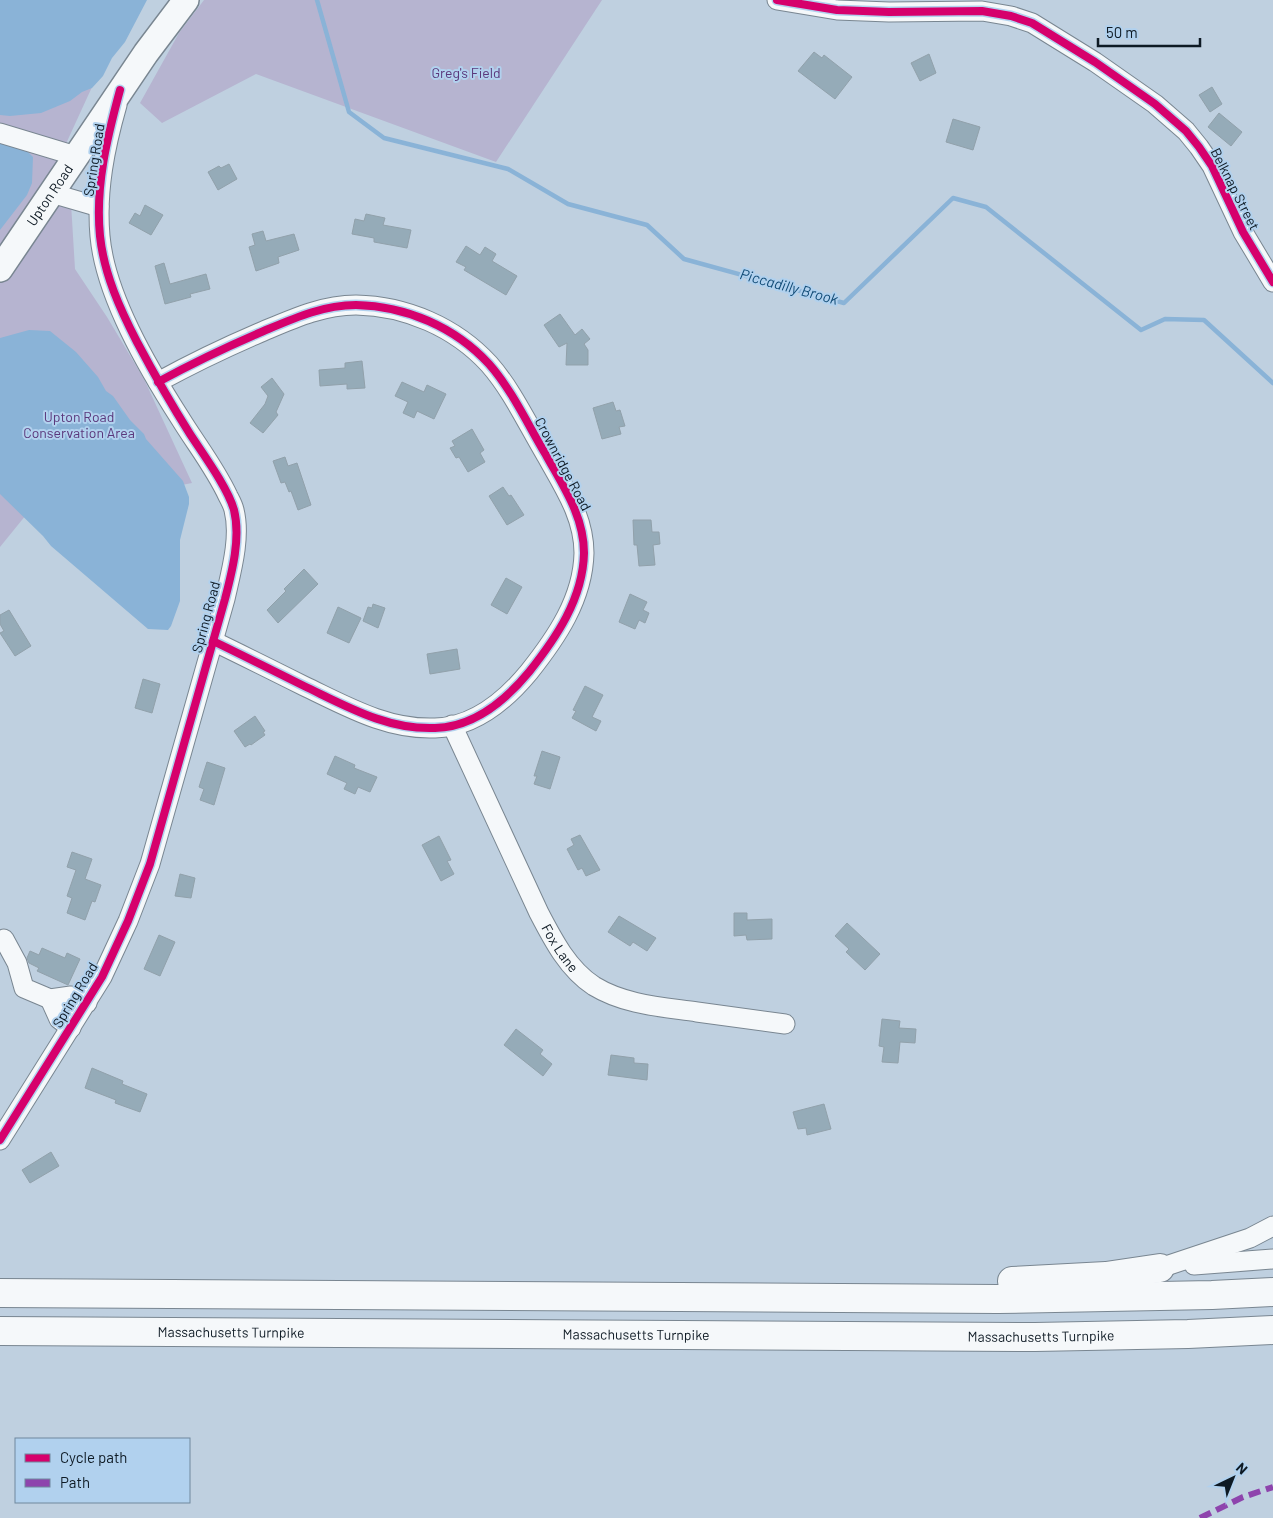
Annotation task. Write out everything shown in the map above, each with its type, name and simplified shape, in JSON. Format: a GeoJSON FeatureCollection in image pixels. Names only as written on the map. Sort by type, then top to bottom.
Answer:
{"type":"FeatureCollection","features":[{"type":"Feature","properties":{"kind":"highway"},"geometry":{"type":"LineString","coordinates":[[841,1298],[972,1284],[1106,1276],[1160,1268]]}},
{"type":"Feature","properties":{"kind":"highway"},"geometry":{"type":"LineString","coordinates":[[0,1293],[1013,1299],[1273,1292]]}},
{"type":"Feature","properties":{"kind":"highway","name":"Massachusetts Turnpike"},"geometry":{"type":"LineString","coordinates":[[0,1331],[1035,1337],[1273,1330]]}},
{"type":"Feature","properties":{"kind":"main road","name":"Upton Road"},"geometry":{"type":"LineString","coordinates":[[0,269],[120,90],[186,0]]}},
{"type":"Feature","properties":{"kind":"street","name":"Belknap Street"},"geometry":{"type":"LineString","coordinates":[[777,0],[837,10],[889,12],[982,11],[1011,16],[1032,23],[1094,62],[1155,104],[1186,131],[1212,166],[1243,232],[1273,282]]}},
{"type":"Feature","properties":{"kind":"street","name":"Spring Road"},"geometry":{"type":"LineString","coordinates":[[3,1130],[87,1003],[102,977],[125,928],[150,864],[232,570],[236,540],[234,509],[221,482],[158,382],[114,296],[100,237],[99,207],[101,176],[106,146],[120,90]]}},
{"type":"Feature","properties":{"kind":"street"},"geometry":{"type":"LineString","coordinates":[[0,133],[76,156]]}},
{"type":"Feature","properties":{"kind":"street"},"geometry":{"type":"LineString","coordinates":[[51,192],[99,207]]}},
{"type":"Feature","properties":{"kind":"street","name":"Crownridge Road"},"geometry":{"type":"LineString","coordinates":[[158,382],[210,354],[294,318],[323,308],[354,305],[384,307],[414,314],[448,331],[467,344],[489,365],[507,389],[569,495],[581,523],[584,553],[580,584],[570,612],[536,663],[517,687],[494,707],[467,722],[438,728],[407,727],[378,720],[213,641]]}},
{"type":"Feature","properties":{"kind":"street","name":"Fox Lane"},"geometry":{"type":"LineString","coordinates":[[452,725],[539,913],[553,941],[571,965],[594,985],[622,998],[651,1006],[785,1024]]}},
{"type":"Feature","properties":{"kind":"street"},"geometry":{"type":"LineString","coordinates":[[4,939],[17,963],[24,988],[50,999],[71,996],[87,1003]]}},
{"type":"Feature","properties":{"kind":"street"},"geometry":{"type":"LineString","coordinates":[[50,999],[59,1019],[71,1028]]}},
{"type":"Feature","properties":{"kind":"street"},"geometry":{"type":"LineString","coordinates":[[1160,1268],[1250,1238],[1273,1226]]}},
{"type":"Feature","properties":{"kind":"street"},"geometry":{"type":"LineString","coordinates":[[1250,1238],[1273,1239]]}},
{"type":"Feature","properties":{"kind":"street"},"geometry":{"type":"LineString","coordinates":[[1160,1268],[1273,1259]]}},
{"type":"Feature","properties":{"kind":"green space"},"geometry":{"type":"Polygon","coordinates":[[[0,0],[92,87],[31,220],[0,255],[0,0]]]}},
{"type":"Feature","properties":{"kind":"green space","name":"Greg's Field"},"geometry":{"type":"Polygon","coordinates":[[[204,0],[602,0],[496,162],[256,74],[162,123],[140,103],[179,33],[204,0]]]}},
{"type":"Feature","properties":{"kind":"green space","name":"Upton Road Conservation Area"},"geometry":{"type":"Polygon","coordinates":[[[47,194],[71,203],[75,269],[107,317],[144,379],[192,483],[26,515],[0,547],[0,277],[47,194]]]}},
{"type":"Feature","properties":{"kind":"shaded area"},"geometry":{"type":"Polygon","coordinates":[[[0,0],[147,0],[125,42],[112,58],[103,76],[92,88],[82,92],[70,101],[41,113],[10,116],[0,115],[0,0]]]}},
{"type":"Feature","properties":{"kind":"shaded area"},"geometry":{"type":"Polygon","coordinates":[[[0,137],[17,141],[33,157],[32,183],[27,195],[0,230],[0,137]]]}},
{"type":"Feature","properties":{"kind":"shaded area"},"geometry":{"type":"Polygon","coordinates":[[[29,330],[50,331],[76,352],[98,377],[106,391],[113,396],[130,420],[183,481],[189,497],[189,504],[180,540],[180,601],[168,630],[148,629],[51,546],[0,494],[0,338],[29,330]]]}},
{"type":"Feature","properties":{"kind":"building"},"geometry":{"type":"Polygon","coordinates":[[[814,52],[822,58],[824,55],[852,77],[835,99],[798,71],[814,52]]]}},
{"type":"Feature","properties":{"kind":"building"},"geometry":{"type":"Polygon","coordinates":[[[929,54],[936,73],[920,81],[911,63],[929,54]]]}},
{"type":"Feature","properties":{"kind":"building"},"geometry":{"type":"Polygon","coordinates":[[[1212,87],[1222,104],[1210,112],[1199,95],[1212,87]]]}},
{"type":"Feature","properties":{"kind":"building"},"geometry":{"type":"Polygon","coordinates":[[[1219,113],[1242,132],[1231,146],[1208,127],[1219,113]]]}},
{"type":"Feature","properties":{"kind":"building"},"geometry":{"type":"Polygon","coordinates":[[[953,119],[980,127],[973,150],[946,142],[953,119]]]}},
{"type":"Feature","properties":{"kind":"building"},"geometry":{"type":"Polygon","coordinates":[[[229,164],[237,179],[218,190],[208,172],[219,166],[221,168],[229,164]]]}},
{"type":"Feature","properties":{"kind":"building"},"geometry":{"type":"Polygon","coordinates":[[[145,205],[163,215],[151,235],[129,223],[135,213],[140,216],[145,205]]]}},
{"type":"Feature","properties":{"kind":"building"},"geometry":{"type":"Polygon","coordinates":[[[366,214],[385,218],[383,225],[411,230],[407,248],[374,242],[374,238],[352,234],[355,219],[364,221],[366,214]]]}},
{"type":"Feature","properties":{"kind":"building"},"geometry":{"type":"Polygon","coordinates":[[[263,231],[266,241],[294,234],[299,250],[278,257],[279,263],[256,271],[249,247],[255,245],[252,234],[263,231]]]}},
{"type":"Feature","properties":{"kind":"building"},"geometry":{"type":"Polygon","coordinates":[[[466,246],[480,255],[485,247],[496,254],[492,261],[517,276],[506,295],[464,270],[466,267],[456,262],[466,246]]]}},
{"type":"Feature","properties":{"kind":"building"},"geometry":{"type":"Polygon","coordinates":[[[164,263],[170,284],[206,274],[210,289],[190,294],[191,297],[165,304],[155,266],[164,263]]]}},
{"type":"Feature","properties":{"kind":"building"},"geometry":{"type":"Polygon","coordinates":[[[560,314],[575,335],[582,329],[590,339],[584,344],[588,350],[588,365],[566,365],[567,343],[559,347],[544,325],[560,314]]]}},
{"type":"Feature","properties":{"kind":"building"},"geometry":{"type":"Polygon","coordinates":[[[362,361],[365,388],[347,389],[347,384],[320,386],[319,370],[345,368],[345,363],[362,361]]]}},
{"type":"Feature","properties":{"kind":"building"},"geometry":{"type":"Polygon","coordinates":[[[272,378],[284,394],[276,412],[278,415],[263,433],[250,423],[265,404],[268,396],[261,387],[272,378]]]}},
{"type":"Feature","properties":{"kind":"building"},"geometry":{"type":"Polygon","coordinates":[[[402,382],[424,392],[427,385],[446,394],[434,419],[417,411],[414,418],[403,413],[408,402],[395,396],[402,382]]]}},
{"type":"Feature","properties":{"kind":"building"},"geometry":{"type":"Polygon","coordinates":[[[613,402],[616,411],[620,410],[625,426],[619,427],[621,434],[602,439],[593,408],[613,402]]]}},
{"type":"Feature","properties":{"kind":"building"},"geometry":{"type":"Polygon","coordinates":[[[472,429],[484,450],[480,453],[485,462],[468,472],[459,457],[456,458],[450,448],[455,446],[452,441],[472,429]]]}},
{"type":"Feature","properties":{"kind":"building"},"geometry":{"type":"Polygon","coordinates":[[[285,457],[288,466],[297,463],[311,505],[298,510],[291,491],[289,492],[285,482],[281,483],[273,461],[285,457]]]}},
{"type":"Feature","properties":{"kind":"building"},"geometry":{"type":"Polygon","coordinates":[[[503,487],[509,496],[511,495],[524,515],[507,525],[489,496],[503,487]]]}},
{"type":"Feature","properties":{"kind":"building"},"geometry":{"type":"Polygon","coordinates":[[[633,520],[651,520],[652,532],[659,532],[660,544],[653,545],[655,565],[639,566],[637,545],[634,545],[633,520]]]}},
{"type":"Feature","properties":{"kind":"building"},"geometry":{"type":"Polygon","coordinates":[[[304,569],[318,584],[278,623],[267,610],[304,569]]]}},
{"type":"Feature","properties":{"kind":"building"},"geometry":{"type":"Polygon","coordinates":[[[506,578],[522,587],[507,614],[491,605],[506,578]]]}},
{"type":"Feature","properties":{"kind":"building"},"geometry":{"type":"Polygon","coordinates":[[[630,594],[647,602],[643,610],[649,613],[645,623],[639,620],[635,629],[619,622],[630,594]]]}},
{"type":"Feature","properties":{"kind":"building"},"geometry":{"type":"Polygon","coordinates":[[[373,604],[385,608],[378,628],[363,621],[368,607],[372,608],[373,604]]]}},
{"type":"Feature","properties":{"kind":"building"},"geometry":{"type":"Polygon","coordinates":[[[338,607],[361,618],[349,643],[327,633],[338,607]]]}},
{"type":"Feature","properties":{"kind":"building"},"geometry":{"type":"Polygon","coordinates":[[[9,610],[31,646],[15,656],[0,633],[4,631],[0,624],[0,615],[9,610]]]}},
{"type":"Feature","properties":{"kind":"building"},"geometry":{"type":"Polygon","coordinates":[[[457,649],[460,669],[430,674],[427,654],[457,649]]]}},
{"type":"Feature","properties":{"kind":"building"},"geometry":{"type":"Polygon","coordinates":[[[143,679],[160,684],[152,713],[135,708],[143,679]]]}},
{"type":"Feature","properties":{"kind":"building"},"geometry":{"type":"Polygon","coordinates":[[[585,686],[603,695],[592,717],[601,721],[596,731],[572,718],[576,711],[573,710],[585,686]]]}},
{"type":"Feature","properties":{"kind":"building"},"geometry":{"type":"Polygon","coordinates":[[[255,716],[265,731],[263,732],[265,735],[245,747],[234,731],[255,716]]]}},
{"type":"Feature","properties":{"kind":"building"},"geometry":{"type":"Polygon","coordinates":[[[542,751],[560,757],[550,789],[534,784],[537,776],[534,776],[542,751]]]}},
{"type":"Feature","properties":{"kind":"building"},"geometry":{"type":"Polygon","coordinates":[[[335,756],[355,765],[354,768],[377,777],[370,792],[358,787],[355,794],[344,789],[347,783],[327,774],[335,756]]]}},
{"type":"Feature","properties":{"kind":"building"},"geometry":{"type":"Polygon","coordinates":[[[207,762],[225,768],[214,805],[200,800],[204,789],[199,787],[207,762]]]}},
{"type":"Feature","properties":{"kind":"building"},"geometry":{"type":"Polygon","coordinates":[[[580,835],[600,870],[586,876],[582,868],[578,870],[567,849],[574,845],[571,839],[580,835]]]}},
{"type":"Feature","properties":{"kind":"building"},"geometry":{"type":"Polygon","coordinates":[[[439,836],[451,860],[447,861],[454,874],[441,881],[422,845],[439,836]]]}},
{"type":"Feature","properties":{"kind":"building"},"geometry":{"type":"Polygon","coordinates":[[[72,852],[92,859],[85,879],[101,885],[95,902],[92,901],[85,920],[67,913],[72,898],[67,896],[76,870],[67,867],[72,852]]]}},
{"type":"Feature","properties":{"kind":"building"},"geometry":{"type":"Polygon","coordinates":[[[180,874],[195,878],[191,898],[175,896],[180,874]]]}},
{"type":"Feature","properties":{"kind":"building"},"geometry":{"type":"Polygon","coordinates":[[[734,913],[747,913],[747,920],[772,919],[772,939],[747,940],[746,935],[734,936],[734,913]]]}},
{"type":"Feature","properties":{"kind":"building"},"geometry":{"type":"Polygon","coordinates":[[[619,916],[656,938],[647,951],[633,942],[630,946],[608,932],[619,916]]]}},
{"type":"Feature","properties":{"kind":"building"},"geometry":{"type":"Polygon","coordinates":[[[847,923],[880,954],[865,970],[846,952],[849,949],[835,936],[847,923]]]}},
{"type":"Feature","properties":{"kind":"building"},"geometry":{"type":"Polygon","coordinates":[[[159,935],[175,942],[160,976],[144,969],[159,935]]]}},
{"type":"Feature","properties":{"kind":"building"},"geometry":{"type":"Polygon","coordinates":[[[42,948],[65,958],[67,953],[80,959],[68,985],[37,971],[39,968],[29,963],[27,958],[30,951],[39,955],[42,948]]]}},
{"type":"Feature","properties":{"kind":"building"},"geometry":{"type":"Polygon","coordinates":[[[882,1019],[900,1021],[899,1028],[916,1029],[915,1043],[900,1042],[898,1063],[882,1062],[884,1047],[879,1046],[882,1019]]]}},
{"type":"Feature","properties":{"kind":"building"},"geometry":{"type":"Polygon","coordinates":[[[516,1029],[543,1050],[540,1054],[552,1064],[543,1076],[504,1045],[516,1029]]]}},
{"type":"Feature","properties":{"kind":"building"},"geometry":{"type":"Polygon","coordinates":[[[611,1055],[634,1058],[634,1063],[648,1064],[647,1080],[608,1075],[611,1055]]]}},
{"type":"Feature","properties":{"kind":"building"},"geometry":{"type":"Polygon","coordinates":[[[92,1068],[123,1081],[122,1084],[147,1094],[140,1112],[115,1103],[116,1100],[85,1088],[92,1068]]]}},
{"type":"Feature","properties":{"kind":"building"},"geometry":{"type":"Polygon","coordinates":[[[824,1104],[831,1129],[807,1135],[806,1128],[798,1129],[793,1112],[824,1104]]]}},
{"type":"Feature","properties":{"kind":"building"},"geometry":{"type":"Polygon","coordinates":[[[51,1152],[59,1166],[30,1183],[22,1170],[51,1152]]]}},
{"type":"Feature","properties":{"kind":"waterway","name":"Piccadilly Brook"},"geometry":{"type":"LineString","coordinates":[[317,0],[349,112],[384,138],[508,169],[568,204],[647,225],[684,259],[844,303],[953,198],[986,207],[1141,330],[1165,319],[1204,320],[1273,383]]}},
{"type":"Feature","properties":{"kind":"marked path"},"geometry":{"type":"LineString","coordinates":[[1200,1518],[1243,1497],[1273,1487]]}},
{"type":"Feature","properties":{"kind":"cycle path"},"geometry":{"type":"LineString","coordinates":[[777,0],[837,10],[889,12],[982,11],[1011,16],[1032,23],[1095,62],[1155,104],[1186,131],[1212,166],[1243,232],[1273,282]]}},
{"type":"Feature","properties":{"kind":"cycle path"},"geometry":{"type":"LineString","coordinates":[[0,1140],[102,977],[128,921],[150,864],[225,599],[236,543],[236,521],[231,501],[215,471],[169,400],[137,342],[119,304],[105,264],[100,236],[99,199],[103,162],[120,90]]}},
{"type":"Feature","properties":{"kind":"cycle path"},"geometry":{"type":"LineString","coordinates":[[158,382],[246,339],[294,318],[318,310],[356,305],[375,306],[411,314],[445,329],[461,339],[476,351],[497,374],[519,408],[565,490],[576,514],[583,539],[584,553],[579,586],[566,617],[549,646],[510,693],[488,710],[463,723],[435,728],[417,728],[384,721],[335,701],[213,641]]}}]}
